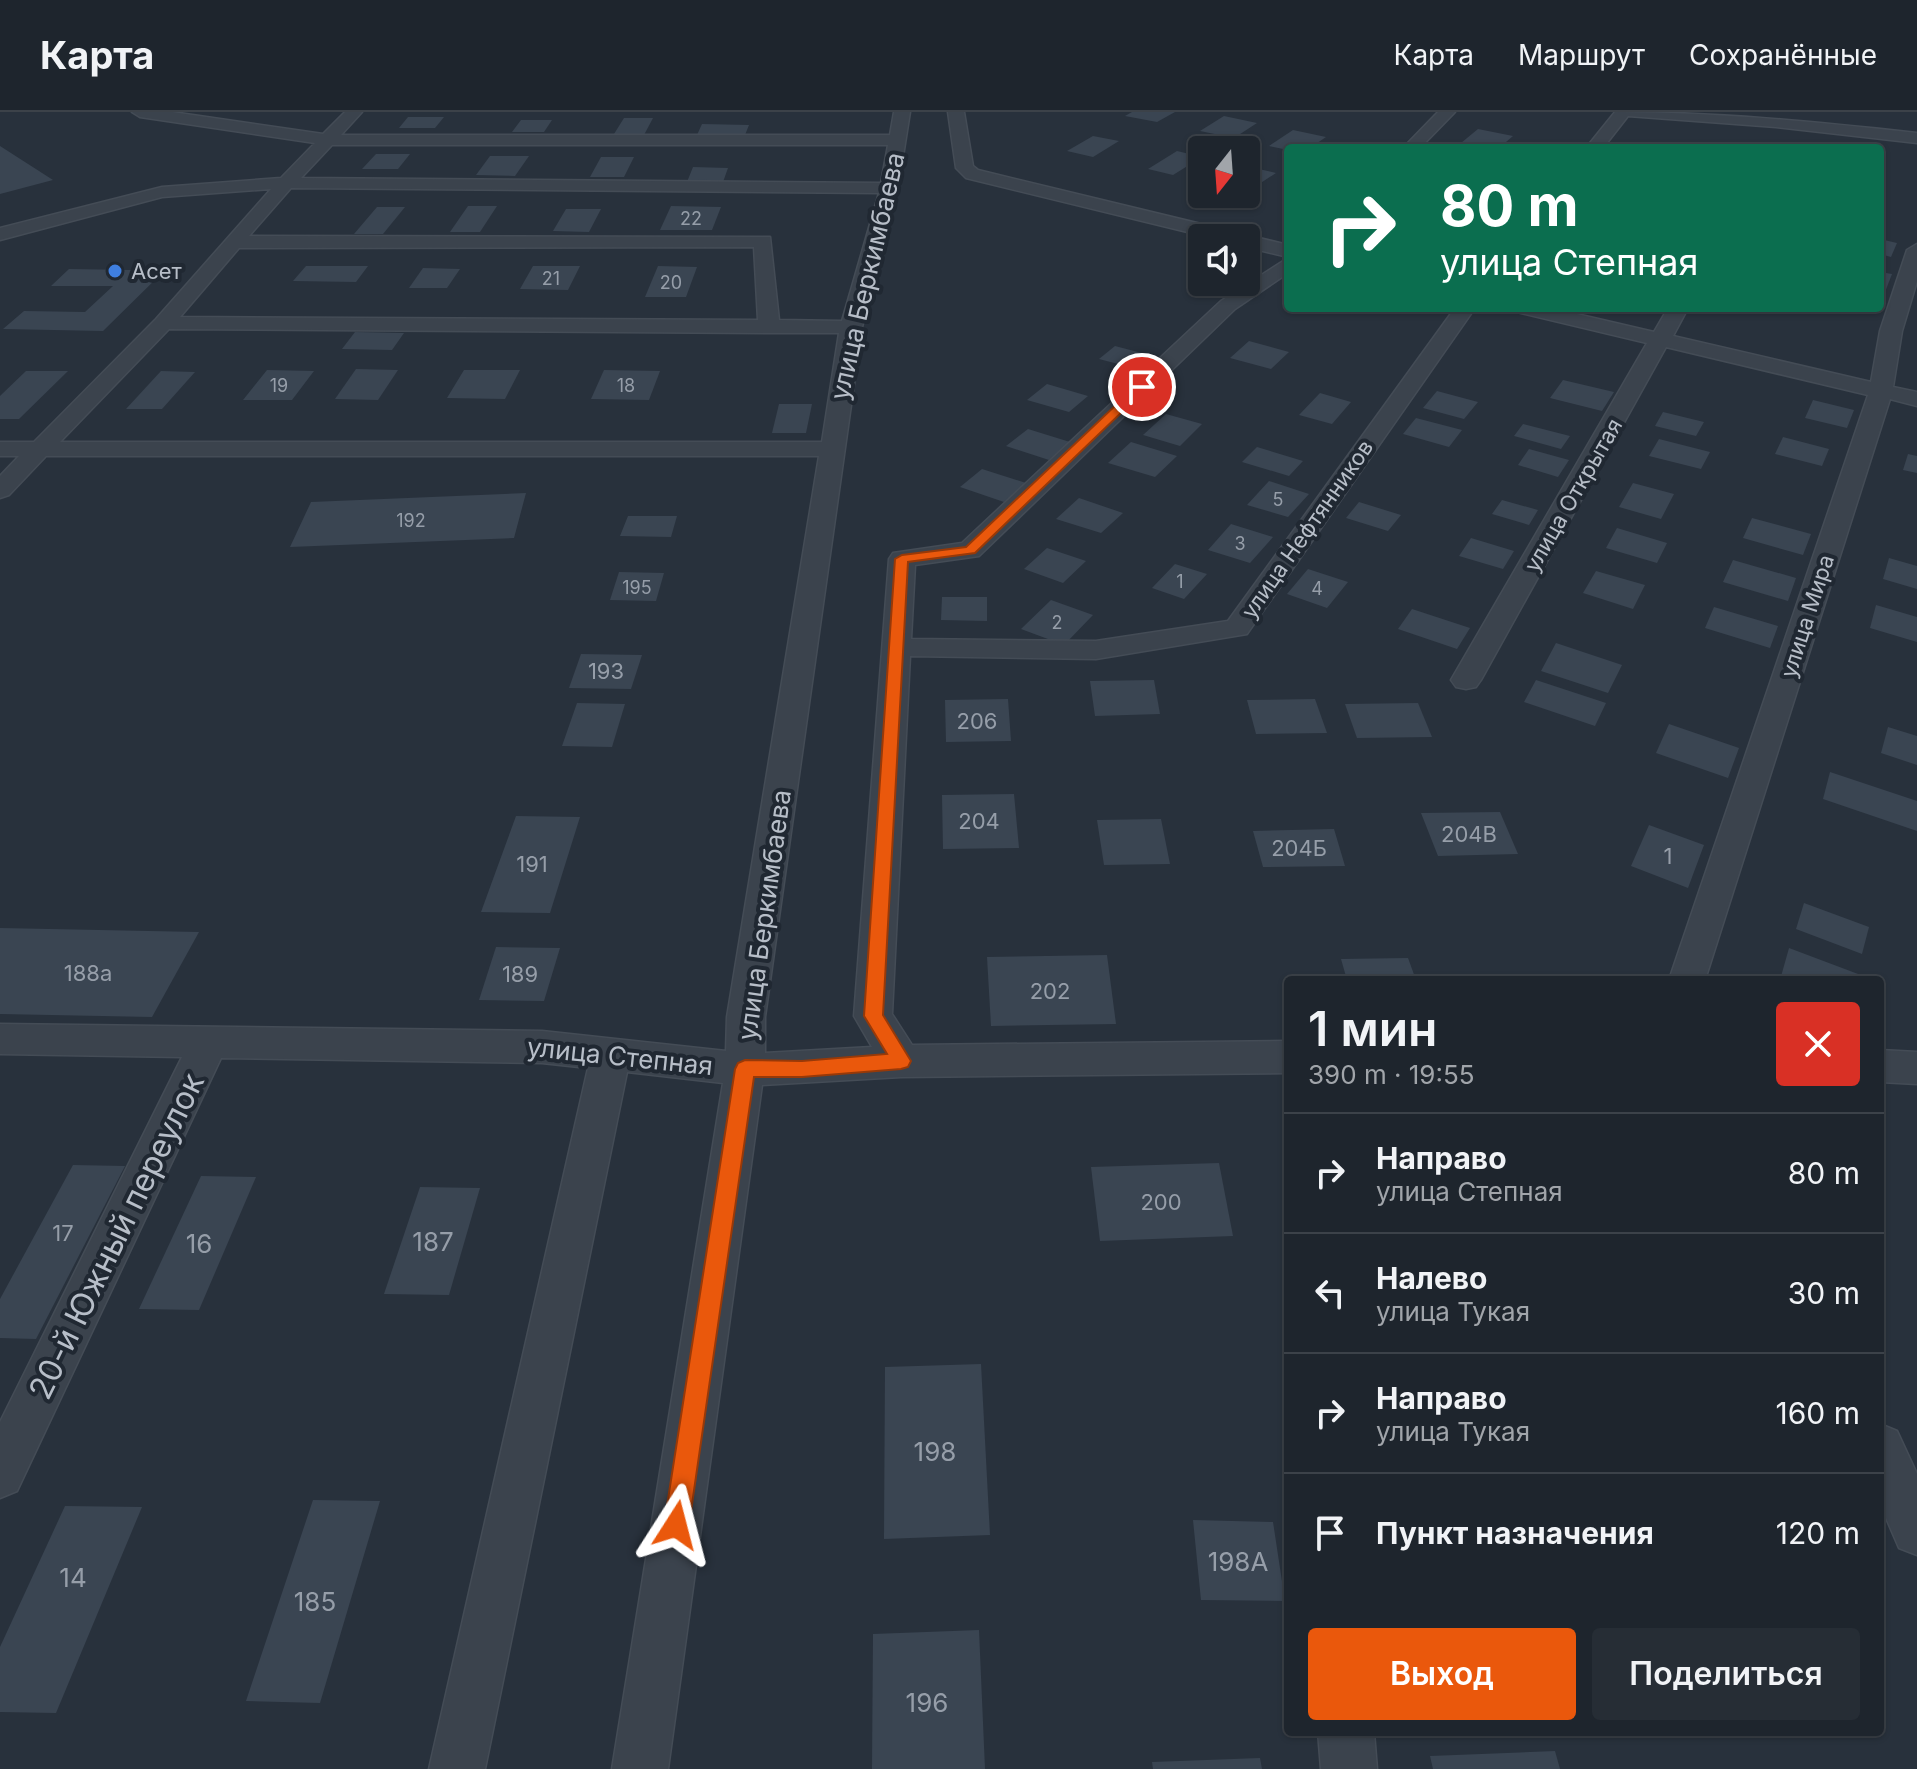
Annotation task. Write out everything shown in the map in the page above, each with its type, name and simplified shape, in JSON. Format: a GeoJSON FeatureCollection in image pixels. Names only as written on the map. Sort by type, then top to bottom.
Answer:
{"type":"FeatureCollection","features":[{"type":"Feature","properties":{"kind":"street"},"geometry":{"type":"LineString","coordinates":[[140,112],[328,140],[897,140]]}},
{"type":"Feature","properties":{"kind":"street"},"geometry":{"type":"LineString","coordinates":[[0,490],[163,323],[286,183],[354,112]]}},
{"type":"Feature","properties":{"kind":"street","name":"улица Беркимбаева"},"geometry":{"type":"LineString","coordinates":[[640,1769],[745,1069],[746,1017],[831,449],[851,327],[889,188],[902,112]]}},
{"type":"Feature","properties":{"kind":"street"},"geometry":{"type":"LineString","coordinates":[[956,112],[965,168],[985,180],[1188,227]]}},
{"type":"Feature","properties":{"kind":"street"},"geometry":{"type":"LineString","coordinates":[[1415,144],[1447,112]]}},
{"type":"Feature","properties":{"kind":"street"},"geometry":{"type":"LineString","coordinates":[[1597,144],[1623,112]]}},
{"type":"Feature","properties":{"kind":"street"},"geometry":{"type":"LineString","coordinates":[[1633,112],[1773,128],[1917,138]]}},
{"type":"Feature","properties":{"kind":"street"},"geometry":{"type":"LineString","coordinates":[[0,234],[162,192],[286,183],[889,188]]}},
{"type":"Feature","properties":{"kind":"street"},"geometry":{"type":"LineString","coordinates":[[234,242],[763,241],[769,327]]}},
{"type":"Feature","properties":{"kind":"street"},"geometry":{"type":"LineString","coordinates":[[1260,244],[1284,250]]}},
{"type":"Feature","properties":{"kind":"street","name":"улица Мира"},"geometry":{"type":"LineString","coordinates":[[1688,976],[1881,391],[1891,331],[1917,250]]}},
{"type":"Feature","properties":{"kind":"street"},"geometry":{"type":"LineString","coordinates":[[901,1061],[873,1016],[902,559],[970,550],[1228,305],[1284,267]]}},
{"type":"Feature","properties":{"kind":"street","name":"улица Нефтянников"},"geometry":{"type":"LineString","coordinates":[[896,647],[1096,650],[1237,628],[1462,312]]}},
{"type":"Feature","properties":{"kind":"street"},"geometry":{"type":"LineString","coordinates":[[1541,312],[1917,399]]}},
{"type":"Feature","properties":{"kind":"street","name":"улица Открытая"},"geometry":{"type":"LineString","coordinates":[[1466,680],[1676,312]]}},
{"type":"Feature","properties":{"kind":"street"},"geometry":{"type":"LineString","coordinates":[[163,323],[851,327]]}},
{"type":"Feature","properties":{"kind":"street"},"geometry":{"type":"LineString","coordinates":[[0,449],[831,449]]}},
{"type":"Feature","properties":{"kind":"street","name":"улица Степная"},"geometry":{"type":"LineString","coordinates":[[0,1039],[542,1047],[745,1069],[802,1069],[901,1061],[1284,1057]]}},
{"type":"Feature","properties":{"kind":"street","name":"20-й Южный переулок"},"geometry":{"type":"LineString","coordinates":[[0,1474],[210,1040]]}},
{"type":"Feature","properties":{"kind":"street"},"geometry":{"type":"LineString","coordinates":[[457,1769],[611,1054]]}},
{"type":"Feature","properties":{"kind":"street"},"geometry":{"type":"LineString","coordinates":[[1884,1066],[1917,1068]]}},
{"type":"Feature","properties":{"kind":"street"},"geometry":{"type":"LineString","coordinates":[[1884,1457],[1917,1530]]}},
{"type":"Feature","properties":{"kind":"street"},"geometry":{"type":"LineString","coordinates":[[1346,1736],[1349,1769]]}},
{"type":"Feature","properties":{"kind":"building"},"geometry":{"type":"Polygon","coordinates":[[[1132,112],[1175,112],[1157,122],[1125,116],[1132,112]]]}},
{"type":"Feature","properties":{"kind":"building"},"geometry":{"type":"Polygon","coordinates":[[[1224,116],[1257,123],[1237,136],[1200,131],[1224,116]]]}},
{"type":"Feature","properties":{"kind":"building"},"geometry":{"type":"Polygon","coordinates":[[[408,117],[444,117],[435,128],[399,128],[408,117]]]}},
{"type":"Feature","properties":{"kind":"building"},"geometry":{"type":"Polygon","coordinates":[[[624,118],[653,118],[644,135],[614,134],[624,118]]]}},
{"type":"Feature","properties":{"kind":"building"},"geometry":{"type":"Polygon","coordinates":[[[521,120],[552,120],[544,132],[512,132],[521,120]]]}},
{"type":"Feature","properties":{"kind":"building"},"geometry":{"type":"Polygon","coordinates":[[[702,124],[749,125],[745,135],[697,135],[702,124]]]}},
{"type":"Feature","properties":{"kind":"building"},"geometry":{"type":"Polygon","coordinates":[[[1478,129],[1513,136],[1504,144],[1461,143],[1478,129]]]}},
{"type":"Feature","properties":{"kind":"building"},"geometry":{"type":"Polygon","coordinates":[[[1293,130],[1326,137],[1316,144],[1284,144],[1284,149],[1269,146],[1293,130]]]}},
{"type":"Feature","properties":{"kind":"building"},"geometry":{"type":"Polygon","coordinates":[[[1093,136],[1119,141],[1093,157],[1067,151],[1093,136]]]}},
{"type":"Feature","properties":{"kind":"building"},"geometry":{"type":"Polygon","coordinates":[[[0,146],[53,180],[0,194],[0,146]]]}},
{"type":"Feature","properties":{"kind":"building"},"geometry":{"type":"Polygon","coordinates":[[[1177,151],[1188,154],[1188,166],[1173,175],[1148,169],[1177,151]]]}},
{"type":"Feature","properties":{"kind":"building"},"geometry":{"type":"Polygon","coordinates":[[[376,154],[410,154],[398,169],[362,169],[376,154]]]}},
{"type":"Feature","properties":{"kind":"building"},"geometry":{"type":"Polygon","coordinates":[[[490,156],[529,156],[515,176],[476,175],[490,156]]]}},
{"type":"Feature","properties":{"kind":"building"},"geometry":{"type":"Polygon","coordinates":[[[601,157],[634,157],[624,177],[590,177],[601,157]]]}},
{"type":"Feature","properties":{"kind":"building"},"geometry":{"type":"Polygon","coordinates":[[[693,167],[728,168],[723,182],[687,182],[693,167]]]}},
{"type":"Feature","properties":{"kind":"building"},"geometry":{"type":"Polygon","coordinates":[[[1260,169],[1276,173],[1260,183],[1260,169]]]}},
{"type":"Feature","properties":{"kind":"building"},"geometry":{"type":"Polygon","coordinates":[[[468,206],[497,206],[480,232],[450,232],[468,206]]]}},
{"type":"Feature","properties":{"kind":"building"},"geometry":{"type":"Polygon","coordinates":[[[671,206],[721,207],[712,230],[660,230],[671,206]]]}},
{"type":"Feature","properties":{"kind":"building"},"geometry":{"type":"Polygon","coordinates":[[[377,207],[405,207],[383,234],[354,234],[377,207]]]}},
{"type":"Feature","properties":{"kind":"building"},"geometry":{"type":"Polygon","coordinates":[[[566,209],[601,209],[589,232],[553,231],[566,209]]]}},
{"type":"Feature","properties":{"kind":"building"},"geometry":{"type":"Polygon","coordinates":[[[1884,240],[1897,243],[1891,257],[1884,255],[1884,240]]]}},
{"type":"Feature","properties":{"kind":"building"},"geometry":{"type":"Polygon","coordinates":[[[306,266],[368,266],[356,282],[293,281],[306,266]]]}},
{"type":"Feature","properties":{"kind":"building"},"geometry":{"type":"Polygon","coordinates":[[[533,266],[580,266],[568,290],[520,289],[533,266]]]}},
{"type":"Feature","properties":{"kind":"building"},"geometry":{"type":"Polygon","coordinates":[[[658,266],[697,267],[686,297],[645,297],[658,266]]]}},
{"type":"Feature","properties":{"kind":"building"},"geometry":{"type":"Polygon","coordinates":[[[423,268],[460,269],[447,288],[409,288],[423,268]]]}},
{"type":"Feature","properties":{"kind":"building"},"geometry":{"type":"Polygon","coordinates":[[[69,269],[165,270],[103,331],[3,329],[24,311],[85,312],[113,286],[51,286],[69,269]]]}},
{"type":"Feature","properties":{"kind":"building"},"geometry":{"type":"Polygon","coordinates":[[[1884,273],[1892,274],[1884,295],[1884,273]]]}},
{"type":"Feature","properties":{"kind":"building"},"geometry":{"type":"Polygon","coordinates":[[[355,332],[404,333],[392,350],[342,349],[355,332]]]}},
{"type":"Feature","properties":{"kind":"building"},"geometry":{"type":"Polygon","coordinates":[[[1249,341],[1289,352],[1271,369],[1230,358],[1249,341]]]}},
{"type":"Feature","properties":{"kind":"building"},"geometry":{"type":"Polygon","coordinates":[[[1115,346],[1157,357],[1141,370],[1099,359],[1115,346]]]}},
{"type":"Feature","properties":{"kind":"building"},"geometry":{"type":"Polygon","coordinates":[[[356,369],[398,370],[378,400],[335,399],[356,369]]]}},
{"type":"Feature","properties":{"kind":"building"},"geometry":{"type":"Polygon","coordinates":[[[267,370],[314,371],[292,400],[243,400],[267,370]]]}},
{"type":"Feature","properties":{"kind":"building"},"geometry":{"type":"Polygon","coordinates":[[[464,370],[520,370],[505,399],[447,398],[464,370]]]}},
{"type":"Feature","properties":{"kind":"building"},"geometry":{"type":"Polygon","coordinates":[[[604,370],[660,371],[649,400],[591,399],[604,370]]]}},
{"type":"Feature","properties":{"kind":"building"},"geometry":{"type":"Polygon","coordinates":[[[26,371],[68,371],[19,419],[0,419],[0,396],[26,371]]]}},
{"type":"Feature","properties":{"kind":"building"},"geometry":{"type":"Polygon","coordinates":[[[161,371],[195,372],[162,409],[126,409],[161,371]]]}},
{"type":"Feature","properties":{"kind":"building"},"geometry":{"type":"Polygon","coordinates":[[[1563,380],[1614,392],[1602,411],[1550,398],[1563,380]]]}},
{"type":"Feature","properties":{"kind":"building"},"geometry":{"type":"Polygon","coordinates":[[[1047,384],[1088,396],[1069,412],[1027,400],[1047,384]]]}},
{"type":"Feature","properties":{"kind":"building"},"geometry":{"type":"Polygon","coordinates":[[[1437,391],[1478,402],[1464,419],[1423,408],[1437,391]]]}},
{"type":"Feature","properties":{"kind":"building"},"geometry":{"type":"Polygon","coordinates":[[[1320,393],[1351,402],[1332,424],[1299,415],[1320,393]]]}},
{"type":"Feature","properties":{"kind":"building"},"geometry":{"type":"Polygon","coordinates":[[[1813,400],[1854,410],[1847,428],[1805,418],[1813,400]]]}},
{"type":"Feature","properties":{"kind":"building"},"geometry":{"type":"Polygon","coordinates":[[[779,404],[812,404],[806,433],[772,433],[779,404]]]}},
{"type":"Feature","properties":{"kind":"building"},"geometry":{"type":"Polygon","coordinates":[[[1663,412],[1704,422],[1696,436],[1655,426],[1663,412]]]}},
{"type":"Feature","properties":{"kind":"building"},"geometry":{"type":"Polygon","coordinates":[[[1166,414],[1202,424],[1180,446],[1143,435],[1166,414]]]}},
{"type":"Feature","properties":{"kind":"building"},"geometry":{"type":"Polygon","coordinates":[[[1416,418],[1462,430],[1449,447],[1403,434],[1416,418]]]}},
{"type":"Feature","properties":{"kind":"building"},"geometry":{"type":"Polygon","coordinates":[[[1523,424],[1570,436],[1561,449],[1514,436],[1523,424]]]}},
{"type":"Feature","properties":{"kind":"building"},"geometry":{"type":"Polygon","coordinates":[[[1028,429],[1070,442],[1049,460],[1006,446],[1028,429]]]}},
{"type":"Feature","properties":{"kind":"building"},"geometry":{"type":"Polygon","coordinates":[[[1783,437],[1829,449],[1822,466],[1775,454],[1783,437]]]}},
{"type":"Feature","properties":{"kind":"building"},"geometry":{"type":"Polygon","coordinates":[[[1659,439],[1710,452],[1701,469],[1649,456],[1659,439]]]}},
{"type":"Feature","properties":{"kind":"building"},"geometry":{"type":"Polygon","coordinates":[[[1131,442],[1177,456],[1155,477],[1108,463],[1131,442]]]}},
{"type":"Feature","properties":{"kind":"building"},"geometry":{"type":"Polygon","coordinates":[[[1257,447],[1303,461],[1289,476],[1242,462],[1257,447]]]}},
{"type":"Feature","properties":{"kind":"building"},"geometry":{"type":"Polygon","coordinates":[[[1529,449],[1569,460],[1558,477],[1518,465],[1529,449]]]}},
{"type":"Feature","properties":{"kind":"building"},"geometry":{"type":"Polygon","coordinates":[[[1908,454],[1917,456],[1917,473],[1903,470],[1908,454]]]}},
{"type":"Feature","properties":{"kind":"building"},"geometry":{"type":"Polygon","coordinates":[[[982,469],[1026,483],[1004,502],[960,487],[982,469]]]}},
{"type":"Feature","properties":{"kind":"building"},"geometry":{"type":"Polygon","coordinates":[[[1269,481],[1309,494],[1288,517],[1247,505],[1269,481]]]}},
{"type":"Feature","properties":{"kind":"building"},"geometry":{"type":"Polygon","coordinates":[[[1633,483],[1674,494],[1661,519],[1619,507],[1633,483]]]}},
{"type":"Feature","properties":{"kind":"building"},"geometry":{"type":"Polygon","coordinates":[[[526,493],[514,538],[290,547],[311,502],[526,493]]]}},
{"type":"Feature","properties":{"kind":"building"},"geometry":{"type":"Polygon","coordinates":[[[1079,498],[1123,513],[1101,533],[1056,519],[1079,498]]]}},
{"type":"Feature","properties":{"kind":"building"},"geometry":{"type":"Polygon","coordinates":[[[1502,500],[1538,510],[1529,525],[1492,514],[1502,500]]]}},
{"type":"Feature","properties":{"kind":"building"},"geometry":{"type":"Polygon","coordinates":[[[1359,502],[1401,515],[1388,531],[1346,518],[1359,502]]]}},
{"type":"Feature","properties":{"kind":"building"},"geometry":{"type":"Polygon","coordinates":[[[628,516],[677,516],[671,537],[620,536],[628,516]]]}},
{"type":"Feature","properties":{"kind":"building"},"geometry":{"type":"Polygon","coordinates":[[[1752,518],[1811,534],[1803,555],[1743,538],[1752,518]]]}},
{"type":"Feature","properties":{"kind":"building"},"geometry":{"type":"Polygon","coordinates":[[[1231,524],[1273,537],[1250,563],[1208,550],[1231,524]]]}},
{"type":"Feature","properties":{"kind":"building"},"geometry":{"type":"Polygon","coordinates":[[[1617,528],[1667,543],[1657,563],[1606,548],[1617,528]]]}},
{"type":"Feature","properties":{"kind":"building"},"geometry":{"type":"Polygon","coordinates":[[[1471,538],[1514,551],[1503,569],[1459,556],[1471,538]]]}},
{"type":"Feature","properties":{"kind":"building"},"geometry":{"type":"Polygon","coordinates":[[[1047,548],[1086,561],[1063,583],[1024,569],[1047,548]]]}},
{"type":"Feature","properties":{"kind":"building"},"geometry":{"type":"Polygon","coordinates":[[[1889,558],[1917,566],[1917,589],[1883,579],[1889,558]]]}},
{"type":"Feature","properties":{"kind":"building"},"geometry":{"type":"Polygon","coordinates":[[[1733,560],[1796,578],[1788,601],[1723,582],[1733,560]]]}},
{"type":"Feature","properties":{"kind":"building"},"geometry":{"type":"Polygon","coordinates":[[[1175,564],[1207,574],[1184,599],[1152,588],[1175,564]]]}},
{"type":"Feature","properties":{"kind":"building"},"geometry":{"type":"Polygon","coordinates":[[[1308,569],[1348,582],[1327,608],[1287,594],[1308,569]]]}},
{"type":"Feature","properties":{"kind":"building"},"geometry":{"type":"Polygon","coordinates":[[[1596,571],[1645,585],[1633,609],[1583,593],[1596,571]]]}},
{"type":"Feature","properties":{"kind":"building"},"geometry":{"type":"Polygon","coordinates":[[[619,572],[664,573],[656,601],[610,600],[619,572]]]}},
{"type":"Feature","properties":{"kind":"building"},"geometry":{"type":"Polygon","coordinates":[[[942,597],[987,597],[987,621],[941,620],[942,597]]]}},
{"type":"Feature","properties":{"kind":"building"},"geometry":{"type":"Polygon","coordinates":[[[1051,600],[1093,615],[1064,645],[1021,629],[1051,600]]]}},
{"type":"Feature","properties":{"kind":"building"},"geometry":{"type":"Polygon","coordinates":[[[1876,605],[1917,617],[1917,642],[1870,628],[1876,605]]]}},
{"type":"Feature","properties":{"kind":"building"},"geometry":{"type":"Polygon","coordinates":[[[1714,607],[1778,626],[1770,648],[1705,628],[1714,607]]]}},
{"type":"Feature","properties":{"kind":"building"},"geometry":{"type":"Polygon","coordinates":[[[1412,609],[1470,628],[1457,649],[1398,629],[1412,609]]]}},
{"type":"Feature","properties":{"kind":"building"},"geometry":{"type":"Polygon","coordinates":[[[1556,643],[1622,665],[1608,693],[1541,671],[1556,643]]]}},
{"type":"Feature","properties":{"kind":"building"},"geometry":{"type":"Polygon","coordinates":[[[581,654],[642,655],[631,689],[569,688],[581,654]]]}},
{"type":"Feature","properties":{"kind":"building"},"geometry":{"type":"Polygon","coordinates":[[[1154,680],[1160,714],[1095,716],[1090,681],[1154,680]]]}},
{"type":"Feature","properties":{"kind":"building"},"geometry":{"type":"Polygon","coordinates":[[[1536,680],[1606,703],[1595,726],[1524,702],[1536,680]]]}},
{"type":"Feature","properties":{"kind":"building"},"geometry":{"type":"Polygon","coordinates":[[[1008,699],[1011,741],[946,742],[945,700],[1008,699]]]}},
{"type":"Feature","properties":{"kind":"building"},"geometry":{"type":"Polygon","coordinates":[[[1315,699],[1327,733],[1256,734],[1247,700],[1315,699]]]}},
{"type":"Feature","properties":{"kind":"building"},"geometry":{"type":"Polygon","coordinates":[[[577,703],[625,704],[612,747],[562,746],[577,703]]]}},
{"type":"Feature","properties":{"kind":"building"},"geometry":{"type":"Polygon","coordinates":[[[1418,703],[1432,737],[1357,738],[1345,704],[1418,703]]]}},
{"type":"Feature","properties":{"kind":"building"},"geometry":{"type":"Polygon","coordinates":[[[1669,724],[1739,748],[1728,778],[1656,753],[1669,724]]]}},
{"type":"Feature","properties":{"kind":"building"},"geometry":{"type":"Polygon","coordinates":[[[1888,727],[1917,736],[1917,765],[1881,753],[1888,727]]]}},
{"type":"Feature","properties":{"kind":"building"},"geometry":{"type":"Polygon","coordinates":[[[1830,772],[1917,801],[1917,831],[1823,799],[1830,772]]]}},
{"type":"Feature","properties":{"kind":"building"},"geometry":{"type":"Polygon","coordinates":[[[1014,794],[1019,848],[943,849],[942,795],[1014,794]]]}},
{"type":"Feature","properties":{"kind":"building"},"geometry":{"type":"Polygon","coordinates":[[[1500,812],[1518,854],[1438,856],[1421,813],[1500,812]]]}},
{"type":"Feature","properties":{"kind":"building"},"geometry":{"type":"Polygon","coordinates":[[[516,816],[580,817],[550,913],[481,912],[516,816]]]}},
{"type":"Feature","properties":{"kind":"building"},"geometry":{"type":"Polygon","coordinates":[[[1161,819],[1170,864],[1104,865],[1097,820],[1161,819]]]}},
{"type":"Feature","properties":{"kind":"building"},"geometry":{"type":"Polygon","coordinates":[[[1649,825],[1704,845],[1688,888],[1631,866],[1649,825]]]}},
{"type":"Feature","properties":{"kind":"building"},"geometry":{"type":"Polygon","coordinates":[[[1334,829],[1345,866],[1263,867],[1253,831],[1334,829]]]}},
{"type":"Feature","properties":{"kind":"building"},"geometry":{"type":"Polygon","coordinates":[[[1804,903],[1869,927],[1862,954],[1796,929],[1804,903]]]}},
{"type":"Feature","properties":{"kind":"building"},"geometry":{"type":"Polygon","coordinates":[[[0,928],[199,932],[152,1017],[0,1014],[0,928]]]}},
{"type":"Feature","properties":{"kind":"building"},"geometry":{"type":"Polygon","coordinates":[[[496,947],[560,948],[544,1001],[479,1000],[496,947]]]}},
{"type":"Feature","properties":{"kind":"building"},"geometry":{"type":"Polygon","coordinates":[[[1789,948],[1863,976],[1781,976],[1789,948]]]}},
{"type":"Feature","properties":{"kind":"building"},"geometry":{"type":"Polygon","coordinates":[[[1107,955],[1116,1024],[991,1026],[987,957],[1107,955]]]}},
{"type":"Feature","properties":{"kind":"building"},"geometry":{"type":"Polygon","coordinates":[[[1408,958],[1415,976],[1346,976],[1341,959],[1408,958]]]}},
{"type":"Feature","properties":{"kind":"building"},"geometry":{"type":"Polygon","coordinates":[[[1219,1163],[1233,1236],[1100,1241],[1091,1167],[1219,1163]]]}},
{"type":"Feature","properties":{"kind":"building"},"geometry":{"type":"Polygon","coordinates":[[[73,1165],[125,1166],[36,1339],[0,1338],[0,1299],[73,1165]]]}},
{"type":"Feature","properties":{"kind":"building"},"geometry":{"type":"Polygon","coordinates":[[[201,1176],[256,1177],[199,1310],[139,1309],[201,1176]]]}},
{"type":"Feature","properties":{"kind":"building"},"geometry":{"type":"Polygon","coordinates":[[[420,1187],[480,1188],[449,1295],[384,1294],[420,1187]]]}},
{"type":"Feature","properties":{"kind":"building"},"geometry":{"type":"Polygon","coordinates":[[[981,1364],[990,1535],[884,1539],[885,1367],[981,1364]]]}},
{"type":"Feature","properties":{"kind":"building"},"geometry":{"type":"Polygon","coordinates":[[[313,1500],[380,1501],[320,1703],[246,1701],[313,1500]]]}},
{"type":"Feature","properties":{"kind":"building"},"geometry":{"type":"Polygon","coordinates":[[[65,1506],[142,1507],[56,1713],[0,1712],[0,1647],[65,1506]]]}},
{"type":"Feature","properties":{"kind":"building"},"geometry":{"type":"Polygon","coordinates":[[[1193,1520],[1273,1522],[1284,1601],[1201,1600],[1193,1520]]]}},
{"type":"Feature","properties":{"kind":"building"},"geometry":{"type":"Polygon","coordinates":[[[979,1630],[985,1769],[872,1769],[873,1634],[979,1630]]]}},
{"type":"Feature","properties":{"kind":"building"},"geometry":{"type":"Polygon","coordinates":[[[1555,1751],[1560,1769],[1433,1769],[1430,1756],[1555,1751]]]}},
{"type":"Feature","properties":{"kind":"building"},"geometry":{"type":"Polygon","coordinates":[[[1260,1758],[1262,1769],[1153,1769],[1152,1762],[1260,1758]]]}},
{"type":"Feature","properties":{"kind":"place","name":"Асет"},"geometry":{"type":"Point","coordinates":[115,271]}},
{"type":"Feature","properties":{"kind":"route"},"geometry":{"type":"LineString","coordinates":[[676,1525],[745,1069],[802,1069],[901,1061],[873,1016],[902,559],[970,550],[1142,387]]}}]}
